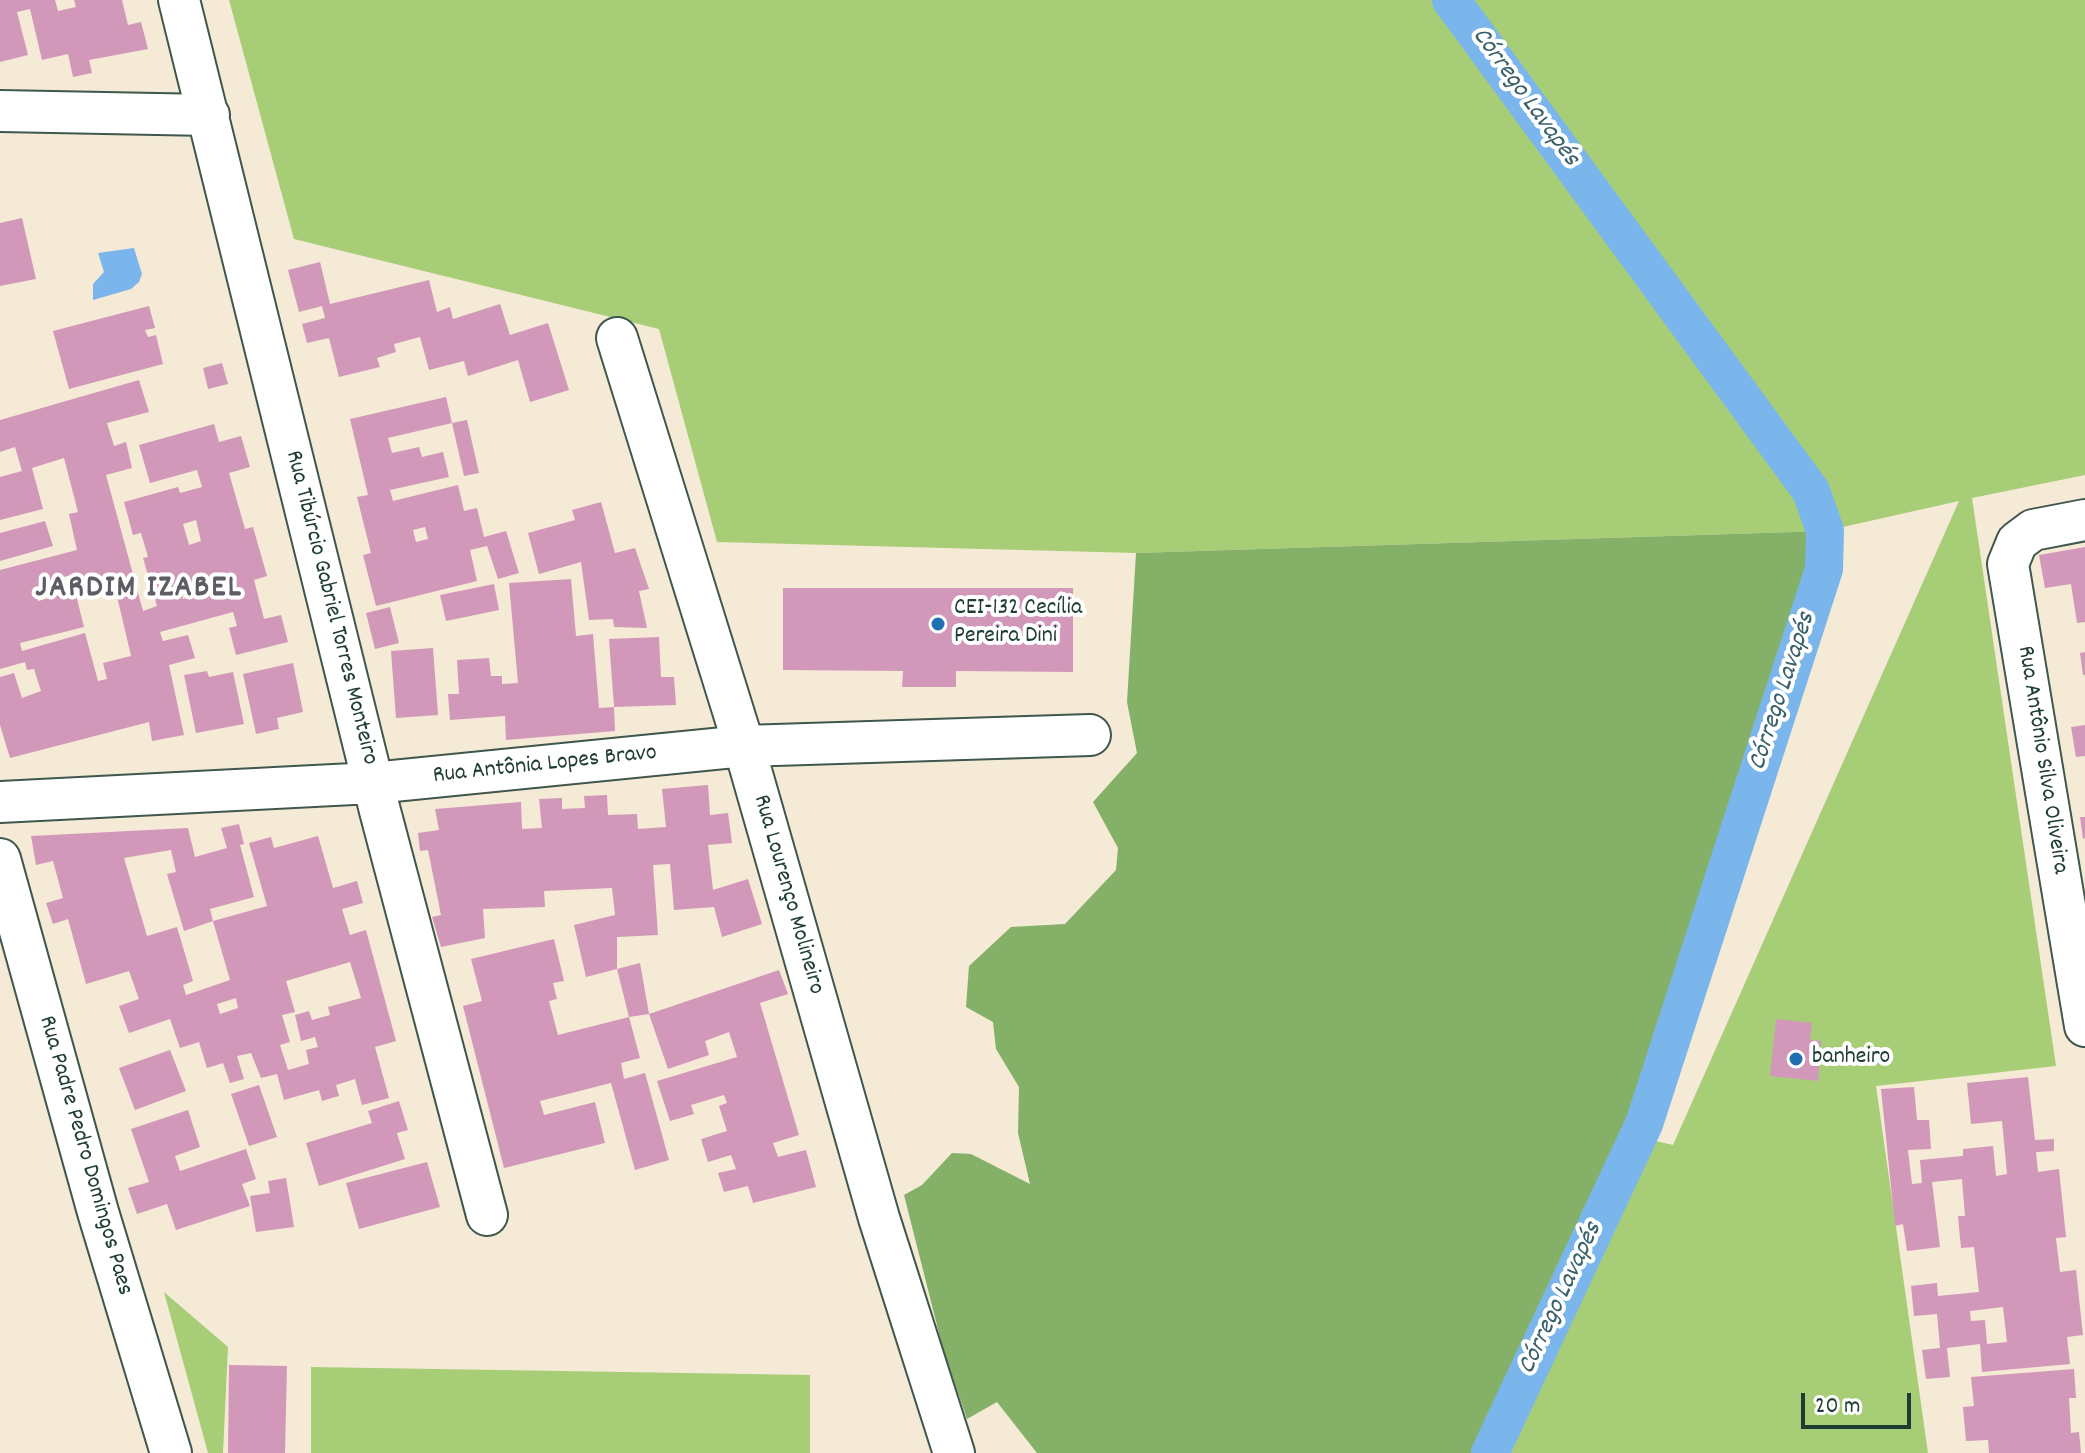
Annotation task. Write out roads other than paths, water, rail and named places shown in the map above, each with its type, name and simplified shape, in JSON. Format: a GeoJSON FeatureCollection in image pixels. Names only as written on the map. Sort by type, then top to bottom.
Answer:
{"type":"FeatureCollection","features":[{"type":"Feature","properties":{"kind":"street","name":"Rua Tibúrcio Gabriel Torres Monteiro"},"geometry":{"type":"LineString","coordinates":[[179,0],[373,783],[487,1215]]}},
{"type":"Feature","properties":{"kind":"street"},"geometry":{"type":"LineString","coordinates":[[0,111],[209,115]]}},
{"type":"Feature","properties":{"kind":"street","name":"Rua Lourenço Molineiro"},"geometry":{"type":"LineString","coordinates":[[617,338],[744,746],[879,1218],[954,1453]]}},
{"type":"Feature","properties":{"kind":"street","name":"Rua Antônio Silva Oliveira"},"geometry":{"type":"LineString","coordinates":[[2085,520],[2033,530],[2017,542],[2008,564],[2085,1026]]}},
{"type":"Feature","properties":{"kind":"street","name":"Rua Antônia Lopes Bravo"},"geometry":{"type":"LineString","coordinates":[[0,802],[373,783],[744,746],[1090,735]]}},
{"type":"Feature","properties":{"kind":"street","name":"Rua Padre Pedro Domingos Paes"},"geometry":{"type":"LineString","coordinates":[[0,859],[98,1212],[171,1453]]}},
{"type":"Feature","properties":{"kind":"water"},"geometry":{"type":"Polygon","coordinates":[[[134,248],[142,274],[139,282],[131,289],[93,300],[93,284],[104,272],[98,253],[134,248]]]}},
{"type":"Feature","properties":{"kind":"waterway","name":"Córrego Lavapés"},"geometry":{"type":"LineString","coordinates":[[1451,0],[1811,491],[1825,531],[1824,569],[1644,1124],[1490,1453]]}},
{"type":"Feature","properties":{"kind":"place","name":"CEI-132 Cecília Pereira Dini"},"geometry":{"type":"Point","coordinates":[938,624]}},
{"type":"Feature","properties":{"kind":"place","name":"banheiro"},"geometry":{"type":"Point","coordinates":[1796,1059]}},
{"type":"Feature","properties":{"kind":"district","name":"JARDIM IZABEL"},"geometry":{"type":"Point","coordinates":[139,591]}}]}
